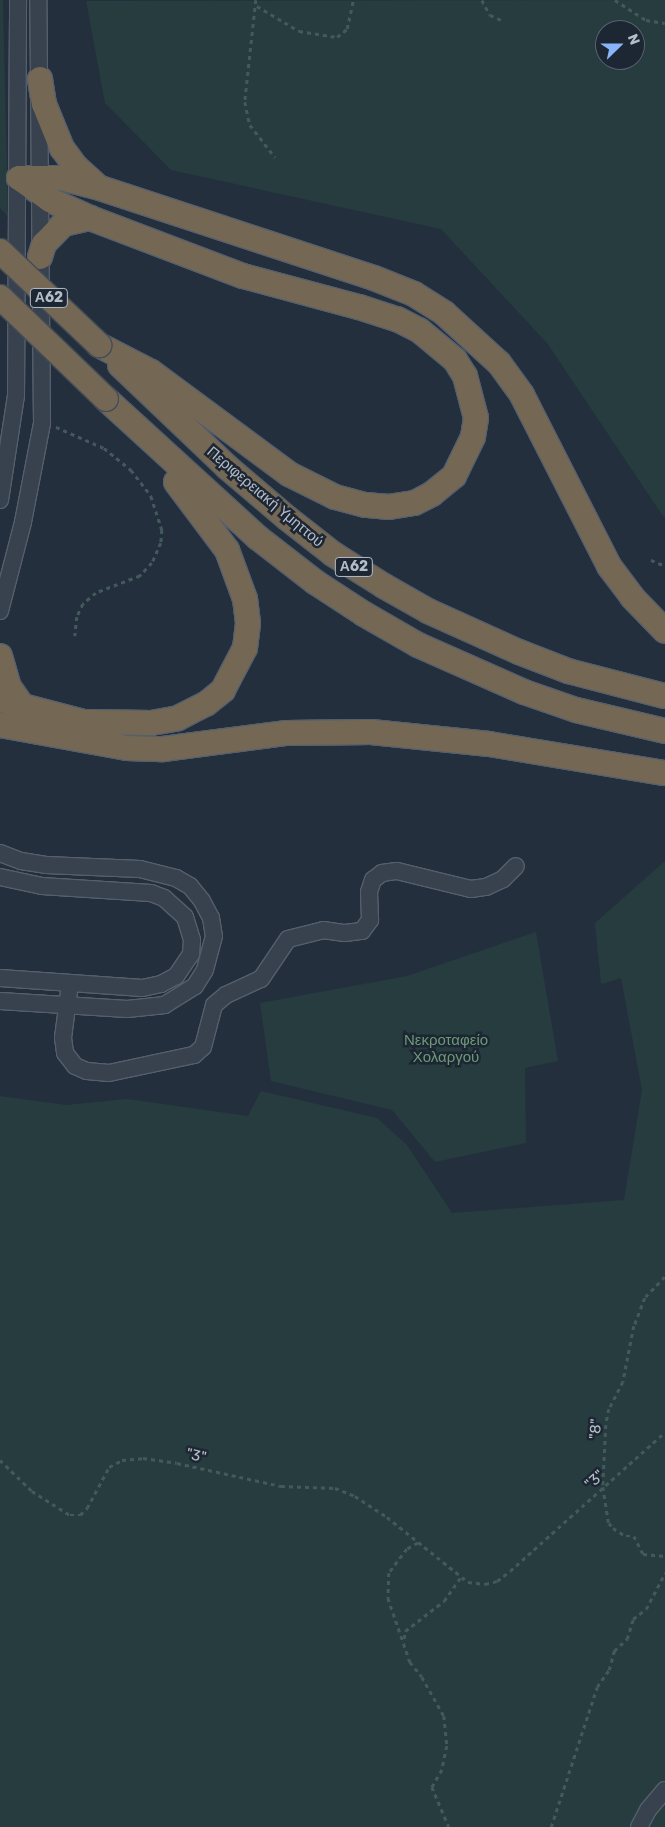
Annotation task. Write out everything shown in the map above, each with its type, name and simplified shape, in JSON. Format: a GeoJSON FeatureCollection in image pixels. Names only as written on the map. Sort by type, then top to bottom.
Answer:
{"type":"FeatureCollection","features":[{"type":"Feature","properties":{"kind":"highway"},"geometry":{"type":"LineString","coordinates":[[40,79],[44,104],[62,148],[76,167],[100,188]]}},
{"type":"Feature","properties":{"kind":"highway"},"geometry":{"type":"LineString","coordinates":[[33,183],[74,180],[100,188],[374,278],[414,294],[444,313],[499,363],[522,395],[609,566],[632,597],[665,631]]}},
{"type":"Feature","properties":{"kind":"highway"},"geometry":{"type":"LineString","coordinates":[[33,183],[90,218],[243,276],[359,307],[398,319],[419,330],[455,360],[465,376],[474,404],[474,436],[454,476],[432,494],[414,504],[389,507],[365,505],[336,496],[288,474],[151,372],[98,345]]}},
{"type":"Feature","properties":{"kind":"highway"},"geometry":{"type":"LineString","coordinates":[[40,257],[44,244],[58,228],[76,219],[90,218]]}},
{"type":"Feature","properties":{"kind":"highway","name":"Περιφερειακή Υμηττού"},"geometry":{"type":"LineString","coordinates":[[0,251],[227,467],[333,554],[428,611],[536,658],[618,686],[665,696]]}},
{"type":"Feature","properties":{"kind":"highway","name":"Α62"},"geometry":{"type":"LineString","coordinates":[[0,297],[106,399],[257,537],[315,582],[364,614],[418,645],[524,692],[576,710],[665,730]]}},
{"type":"Feature","properties":{"kind":"highway"},"geometry":{"type":"LineString","coordinates":[[0,656],[9,687],[10,702],[39,712],[84,722],[117,724],[178,718],[206,704],[223,690],[245,648],[248,623],[245,598],[227,550],[191,499],[140,444],[106,399]]}},
{"type":"Feature","properties":{"kind":"highway"},"geometry":{"type":"LineString","coordinates":[[3,729],[127,748],[163,749],[287,733],[371,732],[489,744],[665,773]]}},
{"type":"Feature","properties":{"kind":"street"},"geometry":{"type":"LineString","coordinates":[[0,611],[23,522],[42,423],[40,257],[18,0]]}},
{"type":"Feature","properties":{"kind":"street"},"geometry":{"type":"LineString","coordinates":[[0,500],[16,396],[33,183],[40,79],[38,0]]}},
{"type":"Feature","properties":{"kind":"street"},"geometry":{"type":"LineString","coordinates":[[0,853],[21,861],[46,865],[159,872],[190,886],[211,918],[214,936],[206,970],[195,986],[181,997],[147,1009],[0,1001]]}},
{"type":"Feature","properties":{"kind":"street"},"geometry":{"type":"LineString","coordinates":[[70,984],[63,1038],[65,1053],[75,1066],[87,1071],[109,1073],[194,1055],[203,1047],[214,1005],[226,995],[261,979],[288,939],[323,930],[345,933],[362,931],[370,920],[369,892],[373,880],[382,873],[397,871],[472,889],[486,887],[504,879],[516,866]]}},
{"type":"Feature","properties":{"kind":"street"},"geometry":{"type":"LineString","coordinates":[[0,877],[42,886],[151,893],[175,906],[191,928],[191,954],[176,976],[161,984],[118,988],[0,978]]}},
{"type":"Feature","properties":{"kind":"street"},"geometry":{"type":"LineString","coordinates":[[639,1827],[648,1810],[665,1790]]}},
{"type":"Feature","properties":{"kind":"path"},"geometry":{"type":"LineString","coordinates":[[256,0],[244,102],[250,126],[275,157]]}},
{"type":"Feature","properties":{"kind":"path"},"geometry":{"type":"LineString","coordinates":[[256,6],[299,32],[337,37],[347,29],[353,0]]}},
{"type":"Feature","properties":{"kind":"path"},"geometry":{"type":"LineString","coordinates":[[482,0],[490,15],[501,20]]}},
{"type":"Feature","properties":{"kind":"path"},"geometry":{"type":"LineString","coordinates":[[615,0],[646,20],[665,23]]}},
{"type":"Feature","properties":{"kind":"path"},"geometry":{"type":"LineString","coordinates":[[42,423],[72,432],[104,448],[131,470],[151,496],[162,530],[161,543],[152,563],[140,576],[96,593],[83,604],[77,617],[75,636]]}},
{"type":"Feature","properties":{"kind":"path"},"geometry":{"type":"LineString","coordinates":[[651,560],[665,566]]}},
{"type":"Feature","properties":{"kind":"path","name":"\"8\""},"geometry":{"type":"LineString","coordinates":[[665,1278],[645,1298],[634,1326],[623,1382],[609,1409],[606,1425],[603,1487],[609,1523],[613,1528],[626,1536],[634,1536],[644,1554],[665,1556]]}},
{"type":"Feature","properties":{"kind":"path","name":"\"3\""},"geometry":{"type":"LineString","coordinates":[[0,1460],[32,1491],[70,1515],[80,1515],[87,1508],[109,1467],[122,1460],[143,1458],[281,1486],[335,1488],[355,1496],[461,1577],[485,1584],[498,1581],[665,1432]]}},
{"type":"Feature","properties":{"kind":"path"},"geometry":{"type":"LineString","coordinates":[[418,1543],[407,1549],[389,1572],[388,1598],[410,1662],[422,1677],[444,1716],[447,1746],[442,1770],[432,1787],[448,1827]]}},
{"type":"Feature","properties":{"kind":"path"},"geometry":{"type":"LineString","coordinates":[[551,1827],[597,1687],[609,1670],[614,1651],[626,1639],[633,1619],[646,1609],[665,1575]]}},
{"type":"Feature","properties":{"kind":"path"},"geometry":{"type":"LineString","coordinates":[[404,1640],[406,1631],[444,1601],[461,1577]]}},
{"type":"Feature","properties":{"kind":"green space"},"geometry":{"type":"Polygon","coordinates":[[[0,0],[3,0],[8,217],[0,208],[0,0]]]}},
{"type":"Feature","properties":{"kind":"green space"},"geometry":{"type":"Polygon","coordinates":[[[665,0],[665,519],[547,343],[441,229],[171,170],[105,103],[86,1],[665,0]]]}},
{"type":"Feature","properties":{"kind":"green space"},"geometry":{"type":"Polygon","coordinates":[[[665,861],[665,1827],[0,1827],[0,1096],[66,1105],[127,1099],[248,1116],[261,1091],[377,1118],[407,1145],[452,1213],[624,1200],[642,1090],[621,978],[601,984],[595,923],[665,861]]]}},
{"type":"Feature","properties":{"kind":"green space","name":"Νεκροταφείο Χολαργού"},"geometry":{"type":"Polygon","coordinates":[[[536,932],[558,1061],[525,1068],[526,1143],[435,1162],[392,1110],[271,1081],[260,1003],[407,976],[536,932]]]}}]}
